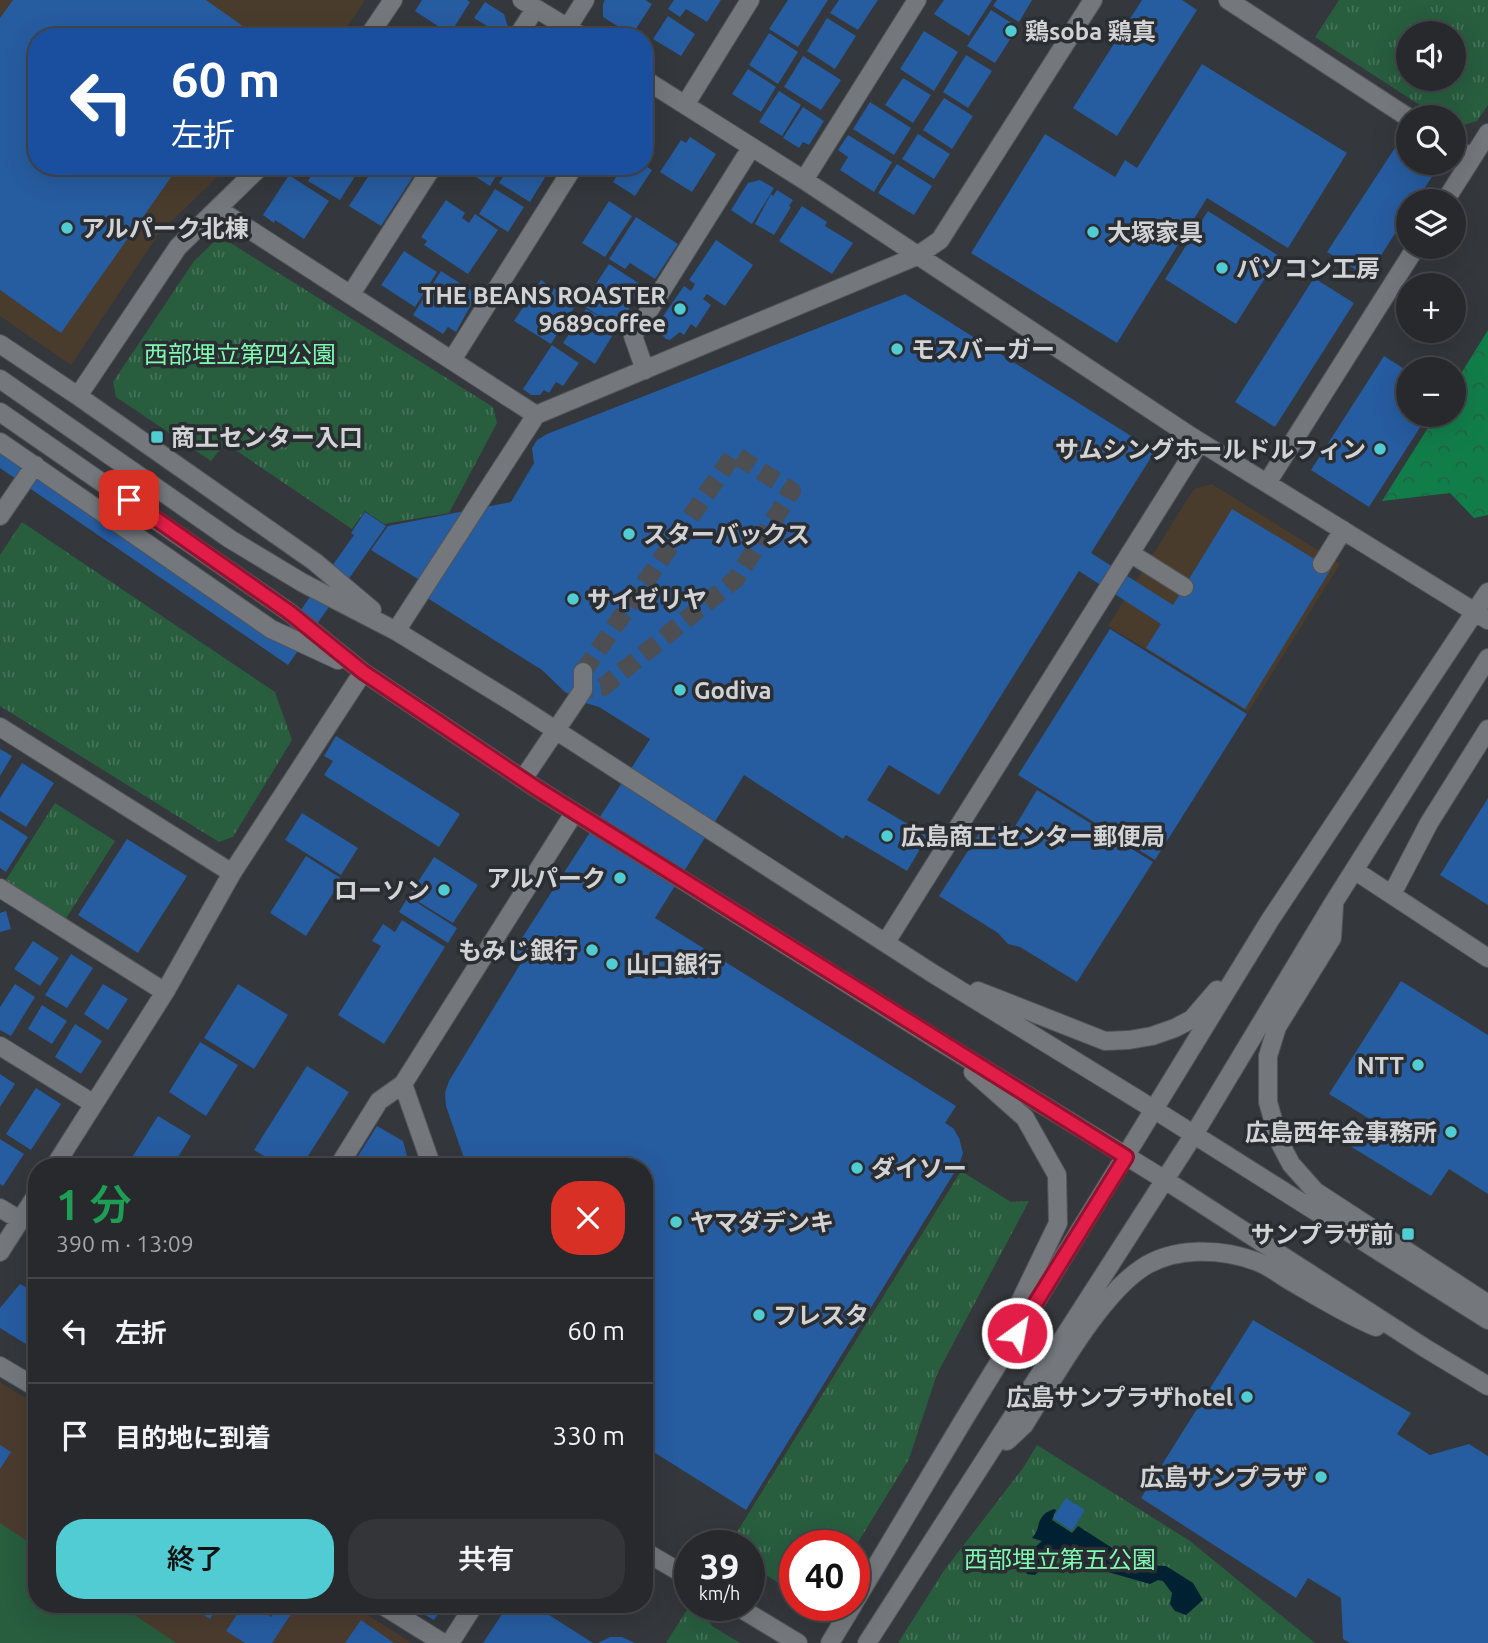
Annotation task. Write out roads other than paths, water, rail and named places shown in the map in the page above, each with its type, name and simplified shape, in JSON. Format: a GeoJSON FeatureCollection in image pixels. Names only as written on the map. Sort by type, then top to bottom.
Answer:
{"type":"FeatureCollection","features":[{"type":"Feature","properties":{"kind":"street"},"geometry":{"type":"LineString","coordinates":[[374,28],[393,0]]}},
{"type":"Feature","properties":{"kind":"street"},"geometry":{"type":"LineString","coordinates":[[577,28],[585,0]]}},
{"type":"Feature","properties":{"kind":"street"},"geometry":{"type":"LineString","coordinates":[[685,105],[750,0]]}},
{"type":"Feature","properties":{"kind":"street"},"geometry":{"type":"LineString","coordinates":[[804,180],[917,0]]}},
{"type":"Feature","properties":{"kind":"street"},"geometry":{"type":"LineString","coordinates":[[396,631],[536,415],[917,256],[940,240],[1093,0]]}},
{"type":"Feature","properties":{"kind":"street"},"geometry":{"type":"LineString","coordinates":[[1228,0],[1396,110]]}},
{"type":"Feature","properties":{"kind":"street"},"geometry":{"type":"LineString","coordinates":[[520,28],[529,4],[569,28]]}},
{"type":"Feature","properties":{"kind":"street"},"geometry":{"type":"LineString","coordinates":[[653,85],[804,180],[1200,442],[1482,616]]}},
{"type":"Feature","properties":{"kind":"street"},"geometry":{"type":"LineString","coordinates":[[1453,189],[1488,132]]}},
{"type":"Feature","properties":{"kind":"street"},"geometry":{"type":"LineString","coordinates":[[645,370],[633,336],[751,148]]}},
{"type":"Feature","properties":{"kind":"street"},"geometry":{"type":"LineString","coordinates":[[1466,155],[1472,159]]}},
{"type":"Feature","properties":{"kind":"street"},"geometry":{"type":"LineString","coordinates":[[78,396],[178,247],[252,175]]}},
{"type":"Feature","properties":{"kind":"street"},"geometry":{"type":"LineString","coordinates":[[351,294],[427,175]]}},
{"type":"Feature","properties":{"kind":"street"},"geometry":{"type":"LineString","coordinates":[[452,360],[569,175]]}},
{"type":"Feature","properties":{"kind":"street"},"geometry":{"type":"LineString","coordinates":[[218,209],[536,415]]}},
{"type":"Feature","properties":{"kind":"street"},"geometry":{"type":"LineString","coordinates":[[1267,483],[1408,259]]}},
{"type":"Feature","properties":{"kind":"street"},"geometry":{"type":"LineString","coordinates":[[0,344],[315,562],[396,631]]}},
{"type":"Feature","properties":{"kind":"street"},"geometry":{"type":"LineString","coordinates":[[0,379],[230,539],[303,583],[396,631],[556,729],[932,973],[1156,1110],[1193,1136],[1488,1320]]}},
{"type":"Feature","properties":{"kind":"street"},"geometry":{"type":"LineString","coordinates":[[0,412],[289,612],[363,672],[574,813],[1165,1180],[1488,1388]]}},
{"type":"Feature","properties":{"kind":"street"},"geometry":{"type":"LineString","coordinates":[[0,442],[271,629],[363,672]]}},
{"type":"Feature","properties":{"kind":"street"},"geometry":{"type":"LineString","coordinates":[[886,942],[1200,442]]}},
{"type":"Feature","properties":{"kind":"street"},"geometry":{"type":"LineString","coordinates":[[0,516],[36,465]]}},
{"type":"Feature","properties":{"kind":"street"},"geometry":{"type":"LineString","coordinates":[[1322,564],[1343,530]]}},
{"type":"Feature","properties":{"kind":"street"},"geometry":{"type":"LineString","coordinates":[[1130,553],[1184,587]]}},
{"type":"Feature","properties":{"kind":"street"},"geometry":{"type":"LineString","coordinates":[[932,973],[1105,1041],[1152,1036],[1192,1019],[1209,1002],[1270,920],[1482,616],[1488,592]]}},
{"type":"Feature","properties":{"kind":"street"},"geometry":{"type":"LineString","coordinates":[[867,1643],[1193,1136],[1334,902],[1488,658]]}},
{"type":"Feature","properties":{"kind":"street"},"geometry":{"type":"LineString","coordinates":[[60,1158],[165,992],[232,873],[363,672]]}},
{"type":"Feature","properties":{"kind":"street"},"geometry":{"type":"LineString","coordinates":[[523,779],[583,681]]}},
{"type":"Feature","properties":{"kind":"street"},"geometry":{"type":"LineString","coordinates":[[0,727],[232,873]]}},
{"type":"Feature","properties":{"kind":"street"},"geometry":{"type":"LineString","coordinates":[[1392,894],[1429,823],[1488,730]]}},
{"type":"Feature","properties":{"kind":"street"},"geometry":{"type":"LineString","coordinates":[[344,1158],[379,1101],[403,1084],[574,813]]}},
{"type":"Feature","properties":{"kind":"street"},"geometry":{"type":"LineString","coordinates":[[1354,870],[1488,958]]}},
{"type":"Feature","properties":{"kind":"street"},"geometry":{"type":"LineString","coordinates":[[0,888],[165,992]]}},
{"type":"Feature","properties":{"kind":"street"},"geometry":{"type":"LineString","coordinates":[[1334,902],[1332,938],[1277,1027],[1268,1056],[1268,1102],[1279,1141],[1292,1164],[1315,1191],[1488,1304]]}},
{"type":"Feature","properties":{"kind":"street"},"geometry":{"type":"LineString","coordinates":[[870,1576],[1270,920]]}},
{"type":"Feature","properties":{"kind":"street"},"geometry":{"type":"LineString","coordinates":[[937,1040],[1025,1118],[1058,1175],[1058,1223],[963,1421]]}},
{"type":"Feature","properties":{"kind":"street"},"geometry":{"type":"LineString","coordinates":[[0,1046],[94,1104]]}},
{"type":"Feature","properties":{"kind":"street"},"geometry":{"type":"LineString","coordinates":[[403,1084],[429,1158]]}},
{"type":"Feature","properties":{"kind":"street"},"geometry":{"type":"LineString","coordinates":[[0,1208],[20,1220]]}},
{"type":"Feature","properties":{"kind":"street"},"geometry":{"type":"LineString","coordinates":[[0,1252],[28,1208]]}},
{"type":"Feature","properties":{"kind":"street"},"geometry":{"type":"LineString","coordinates":[[986,1460],[1024,1425],[1106,1301],[1142,1268],[1177,1255],[1213,1252],[1256,1261],[1350,1316],[1424,1348]]}},
{"type":"Feature","properties":{"kind":"street"},"geometry":{"type":"LineString","coordinates":[[0,1366],[28,1383]]}},
{"type":"Feature","properties":{"kind":"street"},"geometry":{"type":"LineString","coordinates":[[653,1556],[674,1569]]}},
{"type":"Feature","properties":{"kind":"street"},"geometry":{"type":"LineString","coordinates":[[395,1613],[443,1643]]}},
{"type":"Feature","properties":{"kind":"street"},"geometry":{"type":"LineString","coordinates":[[450,1643],[469,1613]]}},
{"type":"Feature","properties":{"kind":"street"},"geometry":{"type":"LineString","coordinates":[[762,1621],[798,1643]]}},
{"type":"Feature","properties":{"kind":"street"},"geometry":{"type":"LineString","coordinates":[[830,1643],[843,1621]]}},
{"type":"Feature","properties":{"kind":"water"},"geometry":{"type":"Polygon","coordinates":[[[1056,1510],[1052,1520],[1072,1533],[1078,1526],[1120,1553],[1131,1564],[1166,1566],[1193,1583],[1203,1600],[1186,1615],[1175,1611],[1170,1604],[1172,1593],[1163,1581],[1150,1584],[1108,1572],[1106,1569],[1086,1571],[1073,1560],[1061,1556],[1052,1559],[1035,1575],[1027,1574],[1025,1569],[1032,1550],[1042,1541],[1032,1538],[1044,1515],[1056,1510]]]}},
{"type":"Feature","properties":{"kind":"tunnel"},"geometry":{"type":"LineString","coordinates":[[583,672],[734,454],[792,491],[736,579],[603,687],[583,690]]}},
{"type":"Feature","properties":{"kind":"place","name":"鶏soba 鶏真"},"geometry":{"type":"Point","coordinates":[1011,31]}},
{"type":"Feature","properties":{"kind":"place","name":"アルパーク北棟"},"geometry":{"type":"Point","coordinates":[67,228]}},
{"type":"Feature","properties":{"kind":"place","name":"大塚家具"},"geometry":{"type":"Point","coordinates":[1093,232]}},
{"type":"Feature","properties":{"kind":"place","name":"パソコン工房"},"geometry":{"type":"Point","coordinates":[1222,268]}},
{"type":"Feature","properties":{"kind":"place","name":"THE BEANS ROASTER 9689coffee"},"geometry":{"type":"Point","coordinates":[680,309]}},
{"type":"Feature","properties":{"kind":"place","name":"モスバーガー"},"geometry":{"type":"Point","coordinates":[897,349]}},
{"type":"Feature","properties":{"kind":"place","name":"商工センター入口"},"geometry":{"type":"Point","coordinates":[157,437]}},
{"type":"Feature","properties":{"kind":"place","name":"サムシングホールドルフィン"},"geometry":{"type":"Point","coordinates":[1380,449]}},
{"type":"Feature","properties":{"kind":"place","name":"スターバックス"},"geometry":{"type":"Point","coordinates":[629,534]}},
{"type":"Feature","properties":{"kind":"place","name":"サイゼリヤ"},"geometry":{"type":"Point","coordinates":[573,599]}},
{"type":"Feature","properties":{"kind":"place","name":"Godiva"},"geometry":{"type":"Point","coordinates":[680,690]}},
{"type":"Feature","properties":{"kind":"place","name":"広島商工センター郵便局"},"geometry":{"type":"Point","coordinates":[887,836]}},
{"type":"Feature","properties":{"kind":"place","name":"アルパーク"},"geometry":{"type":"Point","coordinates":[620,878]}},
{"type":"Feature","properties":{"kind":"place","name":"ローソン"},"geometry":{"type":"Point","coordinates":[444,890]}},
{"type":"Feature","properties":{"kind":"place","name":"もみじ銀行"},"geometry":{"type":"Point","coordinates":[592,950]}},
{"type":"Feature","properties":{"kind":"place","name":"山口銀行"},"geometry":{"type":"Point","coordinates":[612,964]}},
{"type":"Feature","properties":{"kind":"place","name":"NTT"},"geometry":{"type":"Point","coordinates":[1418,1065]}},
{"type":"Feature","properties":{"kind":"place","name":"広島西年金事務所"},"geometry":{"type":"Point","coordinates":[1451,1132]}},
{"type":"Feature","properties":{"kind":"place","name":"ダイソー"},"geometry":{"type":"Point","coordinates":[857,1168]}},
{"type":"Feature","properties":{"kind":"place","name":"ヤマダデンキ"},"geometry":{"type":"Point","coordinates":[676,1222]}},
{"type":"Feature","properties":{"kind":"place","name":"サンプラザ前"},"geometry":{"type":"Point","coordinates":[1408,1234]}},
{"type":"Feature","properties":{"kind":"place","name":"フレスタ"},"geometry":{"type":"Point","coordinates":[759,1315]}},
{"type":"Feature","properties":{"kind":"place","name":"広島サンプラザhotel"},"geometry":{"type":"Point","coordinates":[1247,1397]}},
{"type":"Feature","properties":{"kind":"place","name":"広島サンプラザ"},"geometry":{"type":"Point","coordinates":[1321,1477]}},
{"type":"Feature","properties":{"kind":"park label","name":"西部埋立第四公園"},"geometry":{"type":"Point","coordinates":[240,354]}},
{"type":"Feature","properties":{"kind":"park label","name":"西部埋立第五公園"},"geometry":{"type":"Point","coordinates":[1060,1559]}}]}
